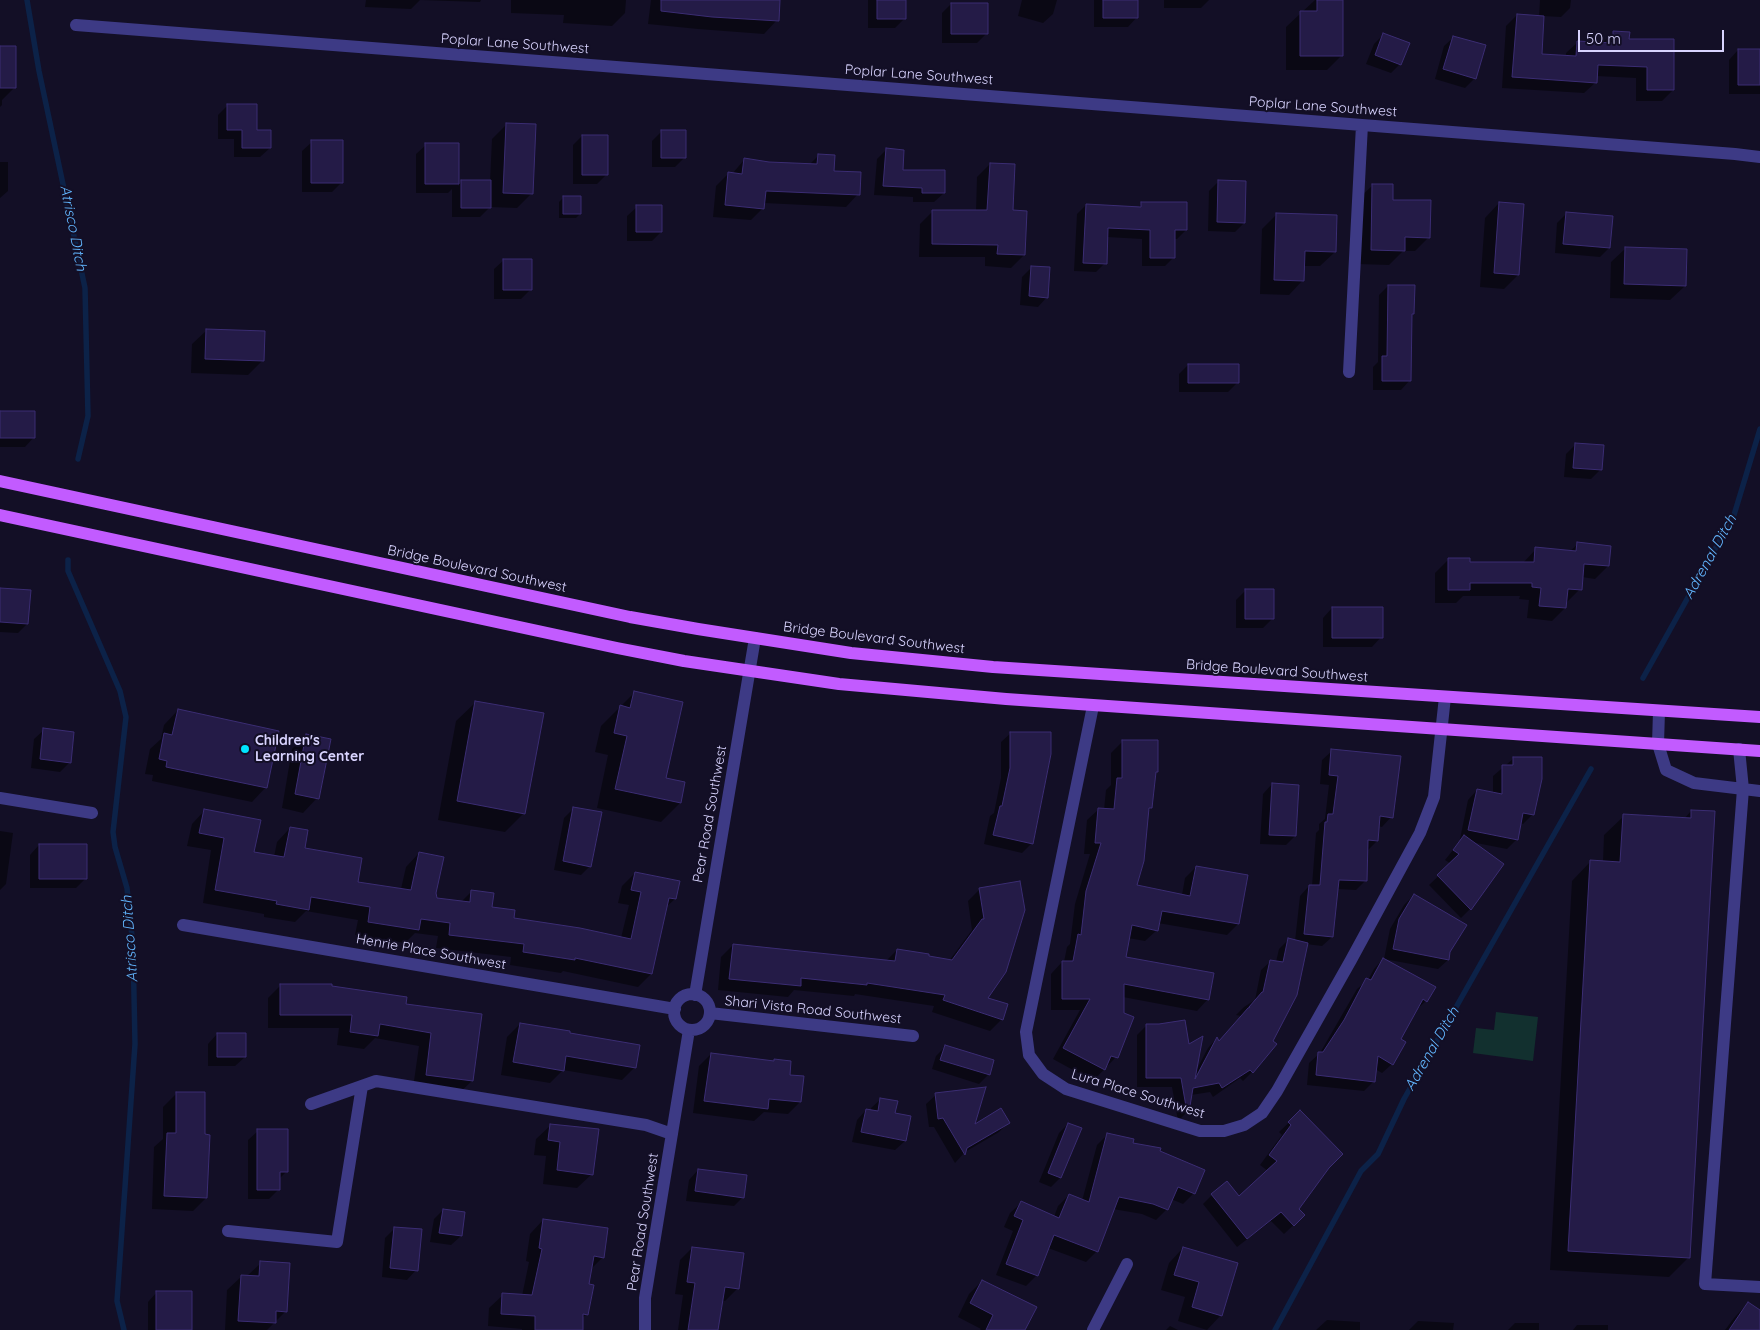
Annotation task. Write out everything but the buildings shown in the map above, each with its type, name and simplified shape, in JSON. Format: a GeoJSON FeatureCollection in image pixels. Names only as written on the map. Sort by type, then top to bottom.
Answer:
{"type":"FeatureCollection","features":[{"type":"Feature","properties":{"kind":"main road","name":"Bridge Boulevard Southwest"},"geometry":{"type":"LineString","coordinates":[[0,481],[576,606],[678,626],[851,653],[993,667],[1760,717]]}},
{"type":"Feature","properties":{"kind":"main road"},"geometry":{"type":"LineString","coordinates":[[0,514],[554,635],[684,661],[839,684],[923,693],[1093,706],[1760,751]]}},
{"type":"Feature","properties":{"kind":"street","name":"Poplar Lane Southwest"},"geometry":{"type":"LineString","coordinates":[[76,25],[1760,157]]}},
{"type":"Feature","properties":{"kind":"street"},"geometry":{"type":"LineString","coordinates":[[1349,372],[1362,125]]}},
{"type":"Feature","properties":{"kind":"street","name":"Pear Road Southwest"},"geometry":{"type":"LineString","coordinates":[[695,995],[755,638]]}},
{"type":"Feature","properties":{"kind":"street","name":"Lura Place Southwest"},"geometry":{"type":"LineString","coordinates":[[1093,706],[1026,1032],[1029,1055],[1043,1074],[1066,1089],[1200,1131],[1224,1131],[1244,1124],[1262,1113],[1277,1091],[1352,960],[1427,817],[1434,797],[1437,780],[1445,697]]}},
{"type":"Feature","properties":{"kind":"street"},"geometry":{"type":"LineString","coordinates":[[1659,711],[1658,744],[1666,770],[1694,782],[1760,792]]}},
{"type":"Feature","properties":{"kind":"street"},"geometry":{"type":"LineString","coordinates":[[1740,749],[1743,789],[1705,1284],[1760,1287]]}},
{"type":"Feature","properties":{"kind":"street"},"geometry":{"type":"LineString","coordinates":[[0,798],[92,813]]}},
{"type":"Feature","properties":{"kind":"street","name":"Henrie Place Southwest"},"geometry":{"type":"LineString","coordinates":[[183,925],[675,1009]]}},
{"type":"Feature","properties":{"kind":"street"},"geometry":{"type":"LineString","coordinates":[[695,995],[706,1002],[710,1013],[706,1024],[701,1028],[689,1030],[679,1024],[674,1014],[680,999],[685,996],[695,995]]}},
{"type":"Feature","properties":{"kind":"street","name":"Shari Vista Road Southwest"},"geometry":{"type":"LineString","coordinates":[[710,1013],[913,1036]]}},
{"type":"Feature","properties":{"kind":"street","name":"Pear Road Southwest"},"geometry":{"type":"LineString","coordinates":[[645,1330],[645,1298],[689,1030]]}},
{"type":"Feature","properties":{"kind":"street"},"geometry":{"type":"LineString","coordinates":[[310,1104],[376,1081],[646,1125],[672,1134]]}},
{"type":"Feature","properties":{"kind":"street"},"geometry":{"type":"LineString","coordinates":[[228,1231],[337,1242],[362,1086]]}},
{"type":"Feature","properties":{"kind":"street"},"geometry":{"type":"LineString","coordinates":[[1093,1330],[1127,1264]]}},
{"type":"Feature","properties":{"kind":"green space"},"geometry":{"type":"Polygon","coordinates":[[[1496,1012],[1538,1017],[1533,1061],[1473,1053],[1476,1028],[1494,1030],[1496,1012]]]}},
{"type":"Feature","properties":{"kind":"waterway","name":"Atrisco Ditch"},"geometry":{"type":"LineString","coordinates":[[27,0],[39,71],[85,288],[88,416],[78,459]]}},
{"type":"Feature","properties":{"kind":"waterway","name":"Adrenal Ditch"},"geometry":{"type":"LineString","coordinates":[[1643,678],[1734,515],[1760,429]]}},
{"type":"Feature","properties":{"kind":"waterway","name":"Atrisco Ditch"},"geometry":{"type":"LineString","coordinates":[[68,560],[68,571],[120,691],[126,717],[113,832],[115,847],[127,888],[133,946],[135,1044],[117,1301],[124,1330]]}},
{"type":"Feature","properties":{"kind":"waterway","name":"Adrenal Ditch"},"geometry":{"type":"LineString","coordinates":[[1275,1330],[1361,1171],[1378,1154],[1404,1099],[1591,769]]}},
{"type":"Feature","properties":{"kind":"place","name":"Children's Learning Center"},"geometry":{"type":"Point","coordinates":[245,749]}}]}
